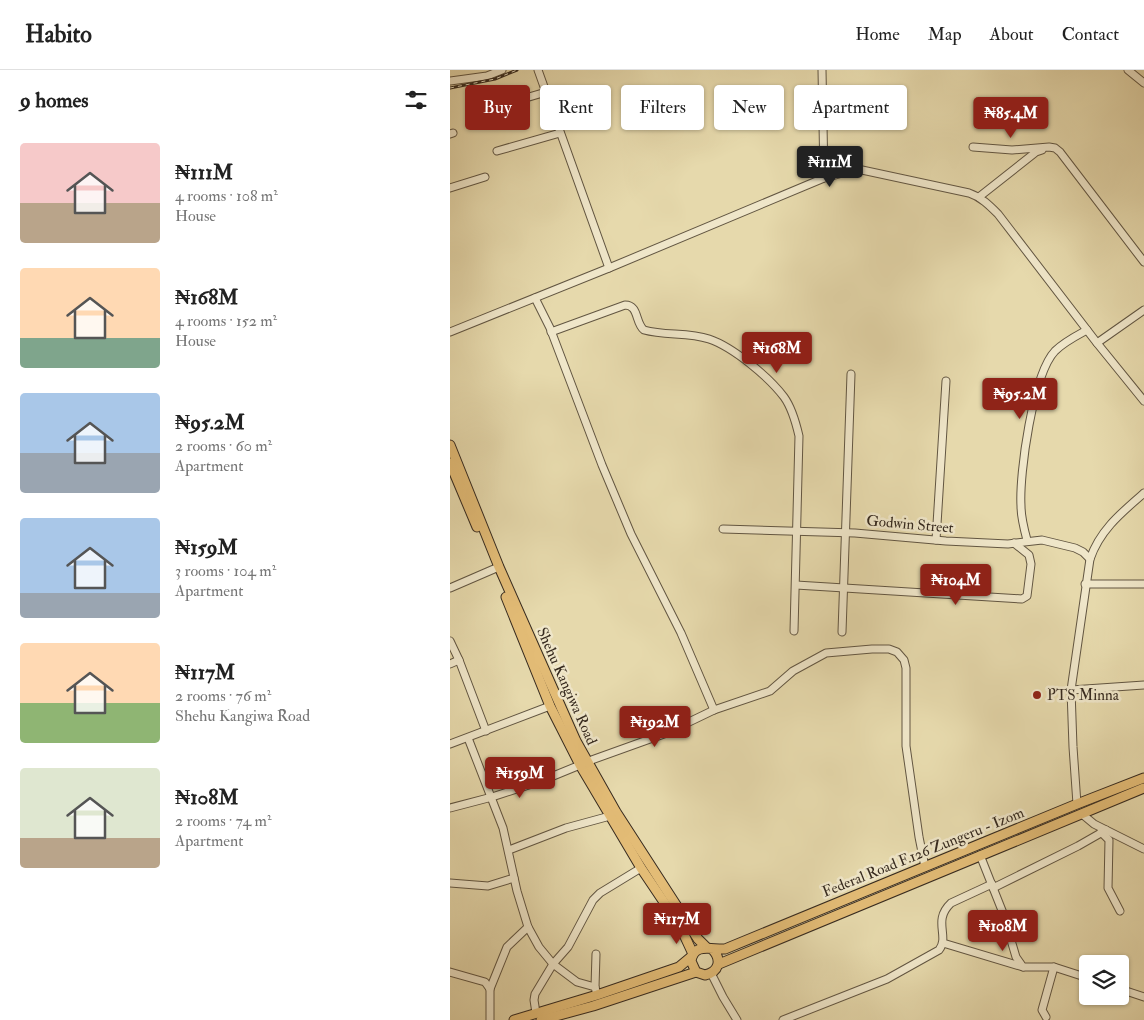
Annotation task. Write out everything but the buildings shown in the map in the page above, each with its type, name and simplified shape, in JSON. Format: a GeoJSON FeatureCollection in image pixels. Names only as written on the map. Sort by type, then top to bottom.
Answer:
{"type":"FeatureCollection","features":[{"type":"Feature","properties":{"kind":"main road","name":"Shehu Kangiwa Road"},"geometry":{"type":"LineString","coordinates":[[450,445],[499,567],[583,763],[610,816],[641,868],[680,926],[692,956]]}},
{"type":"Feature","properties":{"kind":"main road","name":"Shehu Kangiwa Road"},"geometry":{"type":"LineString","coordinates":[[450,463],[550,706],[583,763],[647,863],[698,939],[710,948]]}},
{"type":"Feature","properties":{"kind":"main road","name":"Federal Road F.126 Zungeru - Izom"},"geometry":{"type":"LineString","coordinates":[[710,948],[725,949],[1144,778]]}},
{"type":"Feature","properties":{"kind":"main road","name":"Federal Road F.126 Zungeru - Izom"},"geometry":{"type":"LineString","coordinates":[[718,964],[1144,788]]}},
{"type":"Feature","properties":{"kind":"main road"},"geometry":{"type":"LineString","coordinates":[[852,897],[856,906]]}},
{"type":"Feature","properties":{"kind":"main road"},"geometry":{"type":"LineString","coordinates":[[539,1017],[596,991],[679,968],[698,949],[710,948],[718,958],[715,971],[702,975],[696,972],[692,966],[692,956]]}},
{"type":"Feature","properties":{"kind":"main road"},"geometry":{"type":"LineString","coordinates":[[514,1020],[593,1006],[696,972]]}},
{"type":"Feature","properties":{"kind":"street"},"geometry":{"type":"LineString","coordinates":[[450,81],[487,76],[502,70]]}},
{"type":"Feature","properties":{"kind":"street"},"geometry":{"type":"LineString","coordinates":[[538,70],[543,85]]}},
{"type":"Feature","properties":{"kind":"street"},"geometry":{"type":"LineString","coordinates":[[822,70],[822,85]]}},
{"type":"Feature","properties":{"kind":"street"},"geometry":{"type":"LineString","coordinates":[[1128,70],[1144,82]]}},
{"type":"Feature","properties":{"kind":"street"},"geometry":{"type":"LineString","coordinates":[[559,130],[609,268]]}},
{"type":"Feature","properties":{"kind":"street"},"geometry":{"type":"LineString","coordinates":[[823,130],[824,178]]}},
{"type":"Feature","properties":{"kind":"street"},"geometry":{"type":"LineString","coordinates":[[497,151],[560,133]]}},
{"type":"Feature","properties":{"kind":"street"},"geometry":{"type":"LineString","coordinates":[[973,146],[1012,150],[1055,148],[1144,262]]}},
{"type":"Feature","properties":{"kind":"street"},"geometry":{"type":"LineString","coordinates":[[979,197],[1036,152],[1049,147]]}},
{"type":"Feature","properties":{"kind":"street"},"geometry":{"type":"LineString","coordinates":[[450,332],[824,178],[862,170],[969,193],[979,197],[998,214],[1144,402]]}},
{"type":"Feature","properties":{"kind":"street"},"geometry":{"type":"LineString","coordinates":[[450,188],[485,177]]}},
{"type":"Feature","properties":{"kind":"street"},"geometry":{"type":"LineString","coordinates":[[535,298],[551,332],[602,465],[631,534],[681,633],[714,710]]}},
{"type":"Feature","properties":{"kind":"street"},"geometry":{"type":"LineString","coordinates":[[551,332],[625,305],[631,305],[634,307],[640,327],[644,330],[708,338],[737,354],[754,367],[784,397],[797,424],[800,436],[794,631]]}},
{"type":"Feature","properties":{"kind":"street"},"geometry":{"type":"LineString","coordinates":[[1097,343],[1144,310]]}},
{"type":"Feature","properties":{"kind":"street"},"geometry":{"type":"LineString","coordinates":[[1027,540],[1021,505],[1023,461],[1040,379],[1045,366],[1054,352],[1087,330]]}},
{"type":"Feature","properties":{"kind":"street"},"geometry":{"type":"LineString","coordinates":[[842,632],[851,374]]}},
{"type":"Feature","properties":{"kind":"street"},"geometry":{"type":"LineString","coordinates":[[936,540],[946,381]]}},
{"type":"Feature","properties":{"kind":"street"},"geometry":{"type":"LineString","coordinates":[[1077,804],[1071,690],[1090,559],[1095,544],[1103,532],[1144,493]]}},
{"type":"Feature","properties":{"kind":"street","name":"Godwin Street"},"geometry":{"type":"LineString","coordinates":[[723,530],[844,533],[936,540],[1014,543],[1027,540],[1042,540],[1075,548],[1083,552],[1090,559]]}},
{"type":"Feature","properties":{"kind":"street"},"geometry":{"type":"LineString","coordinates":[[796,585],[1022,600],[1027,596],[1031,564],[1027,553],[1014,543]]}},
{"type":"Feature","properties":{"kind":"street"},"geometry":{"type":"LineString","coordinates":[[450,588],[494,569]]}},
{"type":"Feature","properties":{"kind":"street"},"geometry":{"type":"LineString","coordinates":[[1085,584],[1144,584]]}},
{"type":"Feature","properties":{"kind":"street"},"geometry":{"type":"LineString","coordinates":[[450,641],[486,731]]}},
{"type":"Feature","properties":{"kind":"street"},"geometry":{"type":"LineString","coordinates":[[450,808],[541,781],[583,763],[664,734],[714,710],[770,691],[793,671],[826,653],[889,649],[897,652],[904,660],[906,668],[906,746],[925,867]]}},
{"type":"Feature","properties":{"kind":"street"},"geometry":{"type":"LineString","coordinates":[[450,664],[459,660]]}},
{"type":"Feature","properties":{"kind":"street"},"geometry":{"type":"LineString","coordinates":[[1071,690],[1144,685]]}},
{"type":"Feature","properties":{"kind":"street"},"geometry":{"type":"LineString","coordinates":[[450,744],[550,706]]}},
{"type":"Feature","properties":{"kind":"street"},"geometry":{"type":"LineString","coordinates":[[468,738],[492,797],[509,850],[517,891],[528,927],[539,947],[553,964],[577,982],[596,991],[596,954]]}},
{"type":"Feature","properties":{"kind":"street"},"geometry":{"type":"LineString","coordinates":[[1082,814],[1104,831],[1144,849]]}},
{"type":"Feature","properties":{"kind":"street"},"geometry":{"type":"LineString","coordinates":[[509,850],[566,828],[610,816]]}},
{"type":"Feature","properties":{"kind":"street"},"geometry":{"type":"LineString","coordinates":[[783,1020],[887,978],[939,950],[943,943],[940,924],[947,907],[952,903],[1078,846],[1104,831]]}},
{"type":"Feature","properties":{"kind":"street"},"geometry":{"type":"LineString","coordinates":[[1104,831],[1108,840],[1109,892],[1120,911]]}},
{"type":"Feature","properties":{"kind":"street"},"geometry":{"type":"LineString","coordinates":[[980,856],[993,886],[1016,956],[1023,967]]}},
{"type":"Feature","properties":{"kind":"street"},"geometry":{"type":"LineString","coordinates":[[539,1017],[534,997],[553,964],[568,947],[593,900],[600,893],[641,868]]}},
{"type":"Feature","properties":{"kind":"street"},"geometry":{"type":"LineString","coordinates":[[450,883],[488,886],[514,878]]}},
{"type":"Feature","properties":{"kind":"street"},"geometry":{"type":"LineString","coordinates":[[490,1020],[490,989],[507,947],[528,927]]}},
{"type":"Feature","properties":{"kind":"street"},"geometry":{"type":"LineString","coordinates":[[943,943],[1023,967],[1054,967],[1079,975]]}},
{"type":"Feature","properties":{"kind":"street"},"geometry":{"type":"LineString","coordinates":[[1046,1017],[1042,1010],[1054,967]]}},
{"type":"Feature","properties":{"kind":"street"},"geometry":{"type":"LineString","coordinates":[[450,972],[485,982],[490,989]]}},
{"type":"Feature","properties":{"kind":"street"},"geometry":{"type":"LineString","coordinates":[[711,973],[723,997],[738,1020]]}},
{"type":"Feature","properties":{"kind":"street"},"geometry":{"type":"LineString","coordinates":[[1129,992],[1144,997]]}},
{"type":"Feature","properties":{"kind":"railway"},"geometry":{"type":"LineString","coordinates":[[450,88],[495,79],[517,70]]}},
{"type":"Feature","properties":{"kind":"place","name":"PTS Minna"},"geometry":{"type":"Point","coordinates":[1037,695]}}]}
